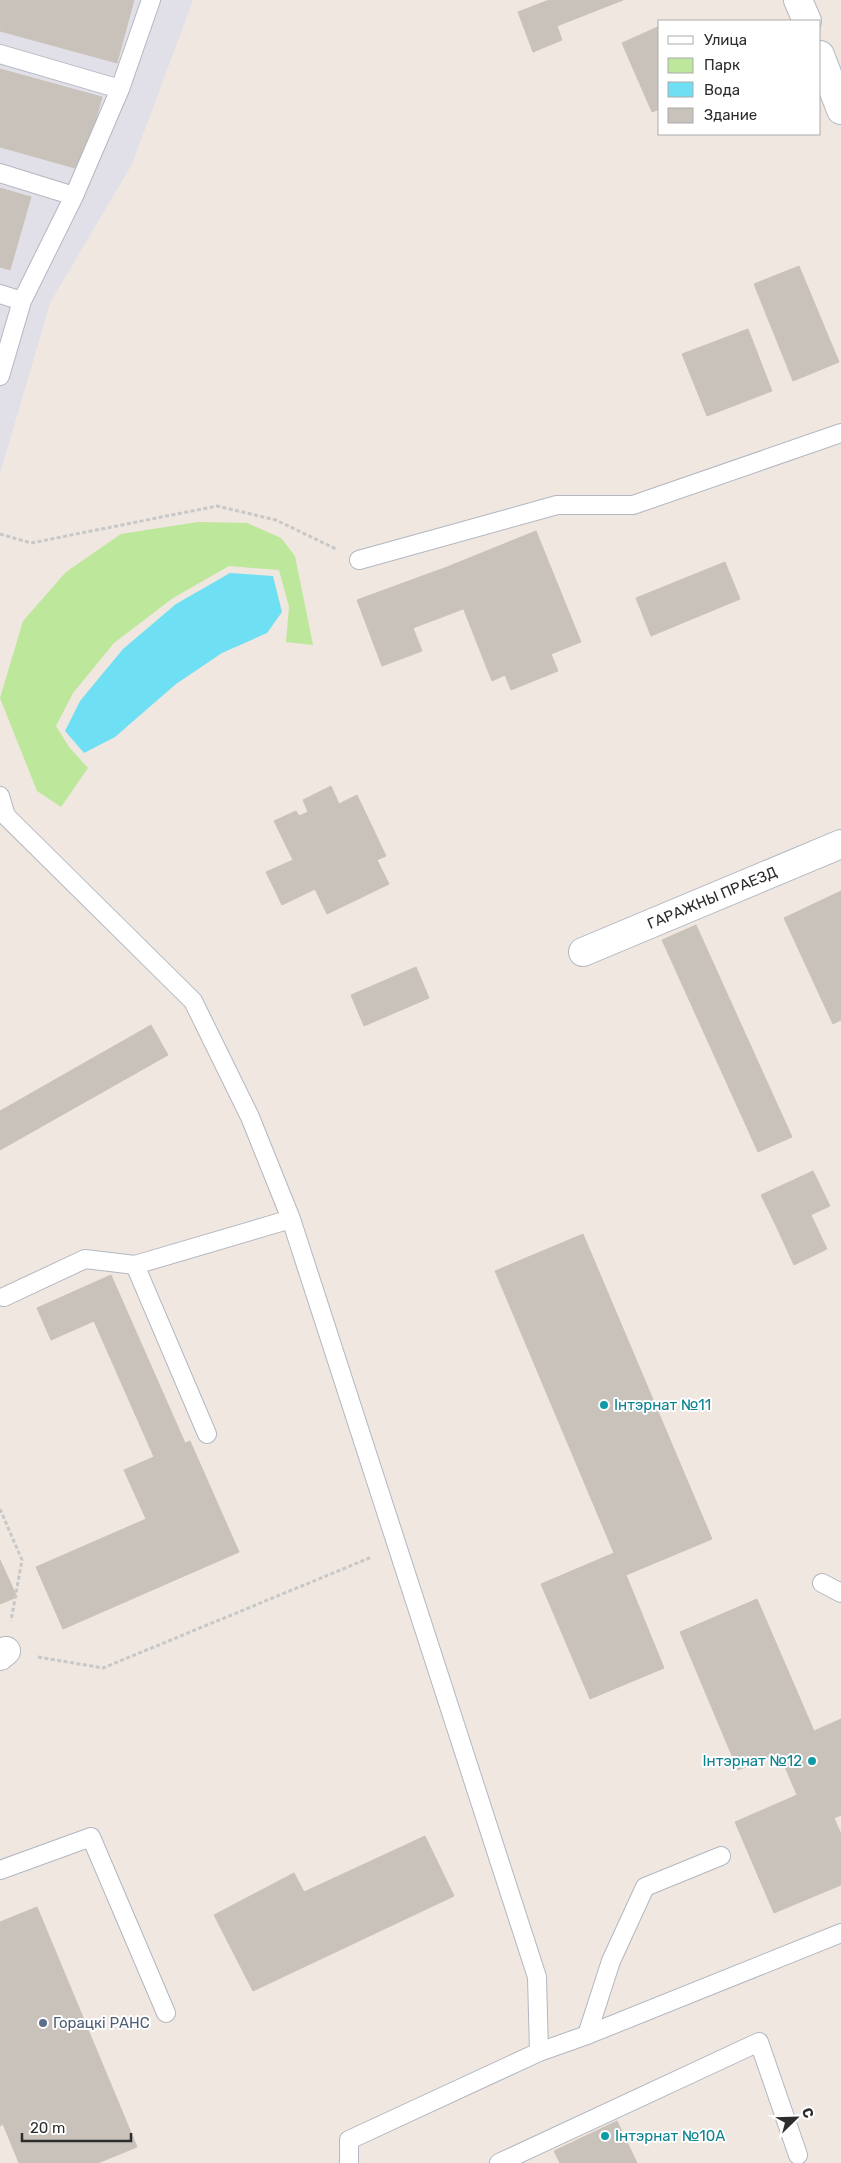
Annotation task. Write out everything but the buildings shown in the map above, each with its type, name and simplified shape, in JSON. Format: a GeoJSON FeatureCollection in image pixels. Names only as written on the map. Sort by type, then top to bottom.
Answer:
{"type":"FeatureCollection","features":[{"type":"Feature","properties":{"kind":"street"},"geometry":{"type":"LineString","coordinates":[[798,0],[807,20]]}},
{"type":"Feature","properties":{"kind":"street"},"geometry":{"type":"LineString","coordinates":[[821,58],[841,110]]}},
{"type":"Feature","properties":{"kind":"street","name":"ГАРАЖНЫ ПРАЕЗД"},"geometry":{"type":"LineString","coordinates":[[583,952],[841,844]]}},
{"type":"Feature","properties":{"kind":"lane"},"geometry":{"type":"LineString","coordinates":[[0,376],[22,301],[74,196],[120,90],[151,0]]}},
{"type":"Feature","properties":{"kind":"lane"},"geometry":{"type":"LineString","coordinates":[[0,54],[120,90]]}},
{"type":"Feature","properties":{"kind":"lane"},"geometry":{"type":"LineString","coordinates":[[0,173],[74,196]]}},
{"type":"Feature","properties":{"kind":"lane"},"geometry":{"type":"LineString","coordinates":[[0,294],[22,301]]}},
{"type":"Feature","properties":{"kind":"lane"},"geometry":{"type":"LineString","coordinates":[[359,560],[557,505],[633,505],[841,433]]}},
{"type":"Feature","properties":{"kind":"lane"},"geometry":{"type":"LineString","coordinates":[[0,796],[6,816],[192,1001],[250,1117],[291,1219],[537,1977],[540,2052]]}},
{"type":"Feature","properties":{"kind":"lane"},"geometry":{"type":"LineString","coordinates":[[4,1297],[85,1259],[134,1265],[291,1219]]}},
{"type":"Feature","properties":{"kind":"lane"},"geometry":{"type":"LineString","coordinates":[[134,1265],[206,1434]]}},
{"type":"Feature","properties":{"kind":"lane"},"geometry":{"type":"LineString","coordinates":[[822,1583],[841,1593]]}},
{"type":"Feature","properties":{"kind":"lane"},"geometry":{"type":"LineString","coordinates":[[0,1870],[91,1837],[166,2014]]}},
{"type":"Feature","properties":{"kind":"lane"},"geometry":{"type":"LineString","coordinates":[[587,2035],[611,1960],[645,1887],[721,1856]]}},
{"type":"Feature","properties":{"kind":"lane"},"geometry":{"type":"LineString","coordinates":[[349,2163],[349,2140],[540,2052],[841,1933]]}},
{"type":"Feature","properties":{"kind":"lane"},"geometry":{"type":"LineString","coordinates":[[498,2163],[759,2042],[798,2155]]}},
{"type":"Feature","properties":{"kind":"path"},"geometry":{"type":"LineString","coordinates":[[0,534],[31,544],[218,506],[276,520],[359,560]]}},
{"type":"Feature","properties":{"kind":"path"},"geometry":{"type":"LineString","coordinates":[[0,1508],[22,1560],[3,1654],[103,1668],[398,1547]]}},
{"type":"Feature","properties":{"kind":"shaded area"},"geometry":{"type":"Polygon","coordinates":[[[0,0],[193,0],[132,164],[50,303],[0,474],[0,0]]]}},
{"type":"Feature","properties":{"kind":"green space"},"geometry":{"type":"Polygon","coordinates":[[[198,522],[247,523],[281,538],[295,556],[313,645],[286,642],[289,607],[279,570],[229,566],[173,598],[114,643],[73,693],[56,726],[69,747],[88,768],[61,807],[37,791],[0,698],[23,621],[66,572],[121,534],[198,522]]]}},
{"type":"Feature","properties":{"kind":"water"},"geometry":{"type":"Polygon","coordinates":[[[230,573],[273,576],[282,612],[267,633],[222,653],[176,684],[115,737],[84,753],[65,731],[80,701],[123,649],[176,604],[230,573]]]}},
{"type":"Feature","properties":{"kind":"place","name":"Інтэрнат №11"},"geometry":{"type":"Point","coordinates":[604,1405]}},
{"type":"Feature","properties":{"kind":"place","name":"Інтэрнат №12"},"geometry":{"type":"Point","coordinates":[812,1761]}},
{"type":"Feature","properties":{"kind":"place","name":"Горацкі РАНС"},"geometry":{"type":"Point","coordinates":[43,2023]}},
{"type":"Feature","properties":{"kind":"place","name":"Інтэрнат №10А"},"geometry":{"type":"Point","coordinates":[605,2136]}}]}
